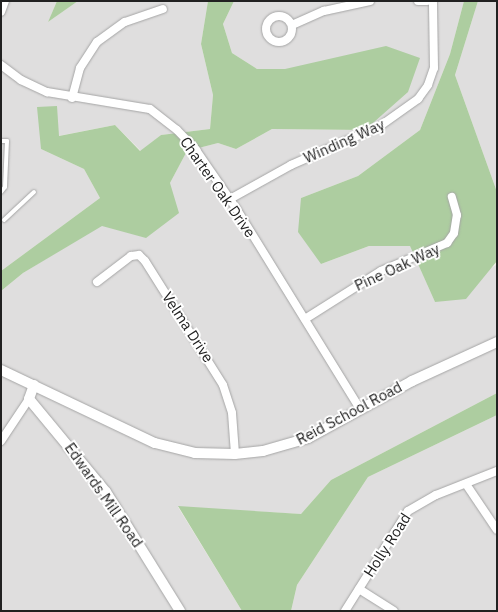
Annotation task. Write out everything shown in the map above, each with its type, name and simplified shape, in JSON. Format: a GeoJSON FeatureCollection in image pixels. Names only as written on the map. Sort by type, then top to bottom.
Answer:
{"type":"FeatureCollection","features":[{"type":"Feature","properties":{"kind":"street"},"geometry":{"type":"LineString","coordinates":[[1,12],[5,1]]}},
{"type":"Feature","properties":{"kind":"street"},"geometry":{"type":"LineString","coordinates":[[292,25],[324,11],[370,1]]}},
{"type":"Feature","properties":{"kind":"street"},"geometry":{"type":"LineString","coordinates":[[418,1],[427,1]]}},
{"type":"Feature","properties":{"kind":"street","name":"Winding Way"},"geometry":{"type":"LineString","coordinates":[[230,199],[291,164],[380,126],[418,99],[428,85],[434,68],[433,1]]}},
{"type":"Feature","properties":{"kind":"street"},"geometry":{"type":"LineString","coordinates":[[72,98],[80,68],[97,42],[125,22],[164,9]]}},
{"type":"Feature","properties":{"kind":"street","name":"Charter Oak Drive"},"geometry":{"type":"LineString","coordinates":[[1,66],[29,85],[72,98],[141,106],[160,114],[196,150],[230,199],[360,409]]}},
{"type":"Feature","properties":{"kind":"street","name":"Pine Oak Way"},"geometry":{"type":"LineString","coordinates":[[305,319],[381,272],[447,243],[457,219],[452,197]]}},
{"type":"Feature","properties":{"kind":"street","name":"Velma Drive"},"geometry":{"type":"LineString","coordinates":[[97,282],[131,256],[139,255],[145,261],[224,385],[232,413],[235,454]]}},
{"type":"Feature","properties":{"kind":"street","name":"Reid School Road"},"geometry":{"type":"LineString","coordinates":[[1,370],[155,443],[195,453],[235,454],[294,443],[429,372],[497,342]]}},
{"type":"Feature","properties":{"kind":"street"},"geometry":{"type":"LineString","coordinates":[[1,441],[29,399],[34,385]]}},
{"type":"Feature","properties":{"kind":"street","name":"Edwards Mill Road"},"geometry":{"type":"LineString","coordinates":[[29,399],[106,492],[180,611]]}},
{"type":"Feature","properties":{"kind":"street","name":"Holly Road"},"geometry":{"type":"LineString","coordinates":[[346,611],[408,511],[497,471]]}},
{"type":"Feature","properties":{"kind":"street"},"geometry":{"type":"LineString","coordinates":[[466,484],[497,530]]}},
{"type":"Feature","properties":{"kind":"street"},"geometry":{"type":"LineString","coordinates":[[359,589],[394,611]]}},
{"type":"Feature","properties":{"kind":"lane"},"geometry":{"type":"LineString","coordinates":[[1,141],[7,141],[5,187],[1,192]]}},
{"type":"Feature","properties":{"kind":"lane"},"geometry":{"type":"LineString","coordinates":[[2,220],[34,192]]}},
{"type":"Feature","properties":{"kind":"shaded area"},"geometry":{"type":"Polygon","coordinates":[[[1,1],[57,1],[48,22],[78,1],[208,1],[201,44],[213,95],[210,129],[161,135],[141,151],[115,125],[58,136],[41,149],[84,169],[100,198],[1,271],[1,1]]]}},
{"type":"Feature","properties":{"kind":"shaded area"},"geometry":{"type":"Polygon","coordinates":[[[234,1],[464,1],[450,54],[420,130],[358,176],[301,198],[321,264],[369,246],[410,245],[435,302],[496,265],[497,261],[497,393],[331,480],[301,514],[178,507],[242,611],[1,611],[1,291],[23,273],[170,183],[187,151],[218,143],[236,149],[272,129],[364,130],[285,69],[257,69],[232,53],[223,24],[234,1]]]}},
{"type":"Feature","properties":{"kind":"shaded area"},"geometry":{"type":"Polygon","coordinates":[[[478,1],[497,1],[497,192],[455,75],[478,1]]]}},
{"type":"Feature","properties":{"kind":"shaded area"},"geometry":{"type":"Polygon","coordinates":[[[497,415],[497,611],[291,611],[297,585],[368,477],[497,415]]]}},
{"type":"Feature","properties":{"kind":"green space"},"geometry":{"type":"Polygon","coordinates":[[[57,1],[78,1],[48,22],[57,1]]]}},
{"type":"Feature","properties":{"kind":"green space"},"geometry":{"type":"Polygon","coordinates":[[[208,1],[234,1],[223,24],[232,53],[257,69],[285,69],[386,46],[420,58],[408,92],[365,130],[272,129],[236,149],[218,143],[187,151],[170,183],[179,213],[146,238],[102,226],[23,273],[1,291],[1,271],[100,198],[84,169],[41,149],[37,107],[57,106],[59,136],[115,125],[140,151],[161,135],[210,129],[213,95],[201,44],[208,1]]]}},
{"type":"Feature","properties":{"kind":"green space"},"geometry":{"type":"Polygon","coordinates":[[[464,1],[478,1],[455,75],[497,192],[497,261],[466,299],[435,302],[410,246],[369,246],[321,264],[298,232],[301,198],[358,176],[420,130],[450,54],[464,1]]]}},
{"type":"Feature","properties":{"kind":"green space"},"geometry":{"type":"Polygon","coordinates":[[[497,393],[497,415],[368,477],[297,585],[291,611],[242,611],[178,506],[301,514],[331,480],[497,393]]]}}]}
